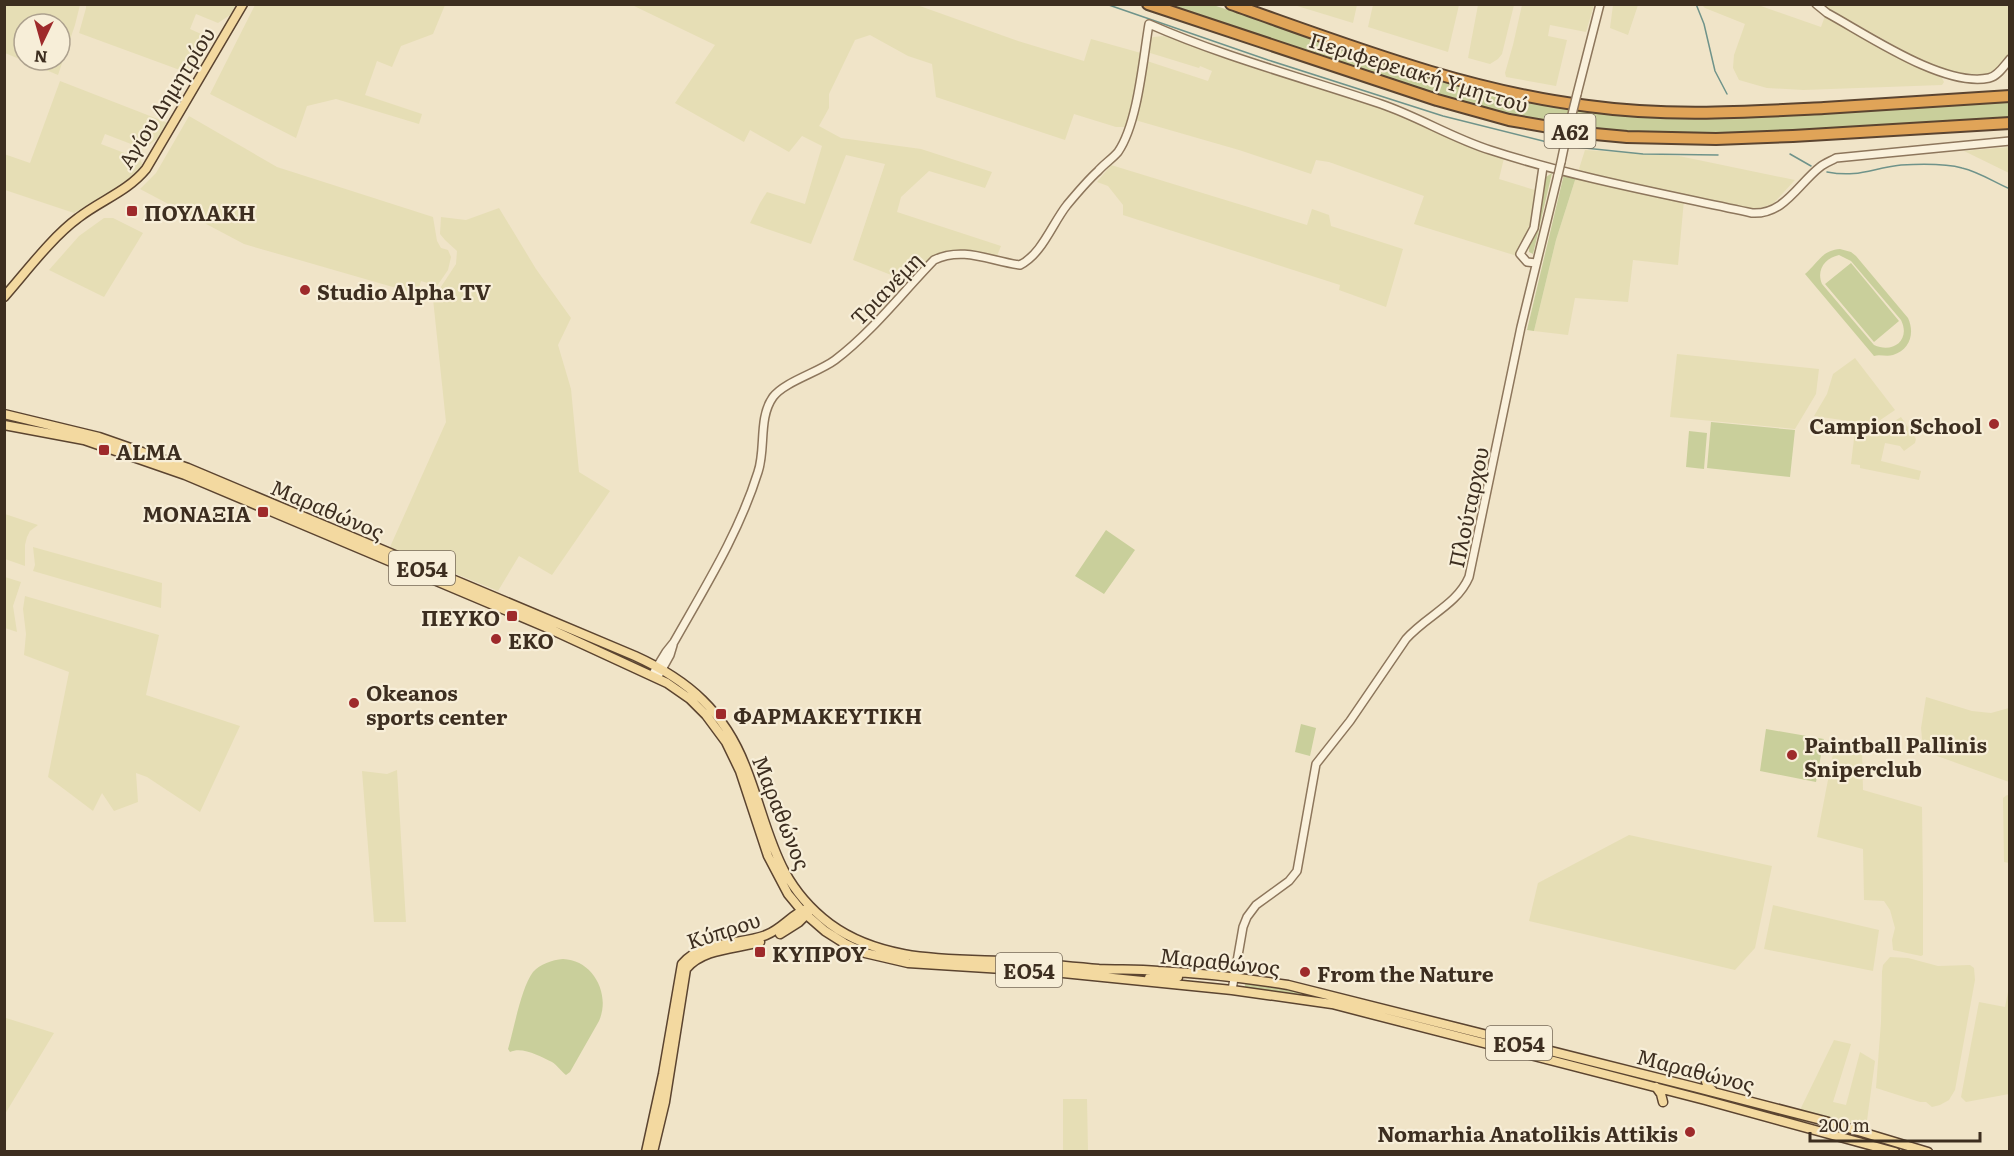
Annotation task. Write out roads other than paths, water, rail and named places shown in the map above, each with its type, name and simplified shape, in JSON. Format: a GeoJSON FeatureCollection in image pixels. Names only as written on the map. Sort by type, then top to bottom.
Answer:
{"type":"FeatureCollection","features":[{"type":"Feature","properties":{"kind":"highway","name":"Περιφερειακή Υμηττού"},"geometry":{"type":"LineString","coordinates":[[1148,4],[1437,100],[1509,120],[1584,133],[1627,137],[1716,139],[2010,123]]}},
{"type":"Feature","properties":{"kind":"highway","name":"Περιφερειακή Υμηττού"},"geometry":{"type":"LineString","coordinates":[[1231,4],[1459,80],[1537,98],[1607,109],[1722,114],[2010,96]]}},
{"type":"Feature","properties":{"kind":"main road","name":"Αγίου Δημητρίου"},"geometry":{"type":"LineString","coordinates":[[4,297],[65,229],[91,209],[130,186],[146,169],[243,4]]}},
{"type":"Feature","properties":{"kind":"main road","name":"Μαραθώνος"},"geometry":{"type":"LineString","coordinates":[[4,414],[99,437],[188,468],[660,668],[682,681],[713,711],[729,733],[747,768],[778,861],[807,911],[853,938],[877,948],[908,956],[1106,969],[1157,970],[1235,982],[1332,1004],[1656,1087],[1895,1152]]}},
{"type":"Feature","properties":{"kind":"main road","name":"Μαραθώνος"},"geometry":{"type":"LineString","coordinates":[[4,425],[84,440],[185,475],[550,629],[655,677],[678,690],[711,720],[723,737],[740,771],[770,862],[784,889],[825,931],[871,955],[927,964],[1044,971],[1134,980],[1280,984],[1714,1092],[1835,1124],[1928,1152]]}},
{"type":"Feature","properties":{"kind":"main road","name":"Κύπρου"},"geometry":{"type":"LineString","coordinates":[[646,1152],[663,1074],[682,964],[691,956],[711,947],[753,939],[772,932],[807,911]]}},
{"type":"Feature","properties":{"kind":"main road","name":"Κύπρου"},"geometry":{"type":"LineString","coordinates":[[653,1152],[665,1102],[687,967],[714,952],[766,940],[792,927],[807,911]]}},
{"type":"Feature","properties":{"kind":"main road"},"geometry":{"type":"LineString","coordinates":[[1705,1078],[1707,1085],[1714,1092]]}},
{"type":"Feature","properties":{"kind":"main road"},"geometry":{"type":"LineString","coordinates":[[1656,1087],[1663,1102]]}},
{"type":"Feature","properties":{"kind":"street","name":"Πλούταρχου"},"geometry":{"type":"LineString","coordinates":[[1235,982],[1243,927],[1249,913],[1297,871],[1318,760],[1350,721],[1406,639],[1460,594],[1470,577],[1521,327],[1600,4]]}},
{"type":"Feature","properties":{"kind":"street"},"geometry":{"type":"LineString","coordinates":[[1816,4],[1827,13],[1904,55],[1948,75],[1989,78],[2010,59]]}},
{"type":"Feature","properties":{"kind":"street","name":"Τριανέμη"},"geometry":{"type":"LineString","coordinates":[[655,677],[670,655],[674,642],[727,549],[741,517],[759,470],[767,409],[774,396],[834,360],[875,324],[934,260],[946,254],[962,254],[1020,265],[1034,256],[1067,205],[1112,158],[1122,143],[1136,102],[1149,24],[1187,41],[1382,105],[1416,118],[1453,137],[1544,167]]}},
{"type":"Feature","properties":{"kind":"street"},"geometry":{"type":"LineString","coordinates":[[1536,263],[1527,262],[1520,254],[1534,228],[1544,167],[1760,213],[1780,205],[1820,166],[1836,158],[2010,141]]}},
{"type":"Feature","properties":{"kind":"waterway"},"geometry":{"type":"LineString","coordinates":[[1106,4],[1268,60],[1443,116],[1547,142]]}},
{"type":"Feature","properties":{"kind":"waterway"},"geometry":{"type":"LineString","coordinates":[[1696,4],[1704,24],[1715,71],[1727,94]]}},
{"type":"Feature","properties":{"kind":"waterway"},"geometry":{"type":"LineString","coordinates":[[1575,147],[1643,154],[1718,155]]}},
{"type":"Feature","properties":{"kind":"waterway"},"geometry":{"type":"LineString","coordinates":[[1790,154],[1811,166]]}},
{"type":"Feature","properties":{"kind":"waterway"},"geometry":{"type":"LineString","coordinates":[[1827,172],[1848,174],[1901,165],[1948,165],[1974,172],[2010,189]]}},
{"type":"Feature","properties":{"kind":"place","name":"ΠΟΥΛΑΚΗ"},"geometry":{"type":"Point","coordinates":[132,211]}},
{"type":"Feature","properties":{"kind":"place","name":"Studio Alpha TV"},"geometry":{"type":"Point","coordinates":[305,290]}},
{"type":"Feature","properties":{"kind":"place","name":"Campion School"},"geometry":{"type":"Point","coordinates":[1994,424]}},
{"type":"Feature","properties":{"kind":"place","name":"ALMA"},"geometry":{"type":"Point","coordinates":[104,450]}},
{"type":"Feature","properties":{"kind":"place","name":"ΜΟΝΑΞΙΑ"},"geometry":{"type":"Point","coordinates":[263,512]}},
{"type":"Feature","properties":{"kind":"place","name":"ΠΕΥΚΟ"},"geometry":{"type":"Point","coordinates":[512,616]}},
{"type":"Feature","properties":{"kind":"place","name":"EKO"},"geometry":{"type":"Point","coordinates":[496,639]}},
{"type":"Feature","properties":{"kind":"place","name":"Okeanos sports center"},"geometry":{"type":"Point","coordinates":[354,703]}},
{"type":"Feature","properties":{"kind":"place","name":"ΦΑΡΜΑΚΕΥΤΙΚΗ"},"geometry":{"type":"Point","coordinates":[721,714]}},
{"type":"Feature","properties":{"kind":"place","name":"Paintball Pallinis Sniperclub"},"geometry":{"type":"Point","coordinates":[1792,755]}},
{"type":"Feature","properties":{"kind":"place","name":"ΚΥΠΡΟΥ"},"geometry":{"type":"Point","coordinates":[760,952]}},
{"type":"Feature","properties":{"kind":"place","name":"From the Nature"},"geometry":{"type":"Point","coordinates":[1305,972]}},
{"type":"Feature","properties":{"kind":"place","name":"Nomarhia Anatolikis Attikis"},"geometry":{"type":"Point","coordinates":[1690,1132]}}]}
